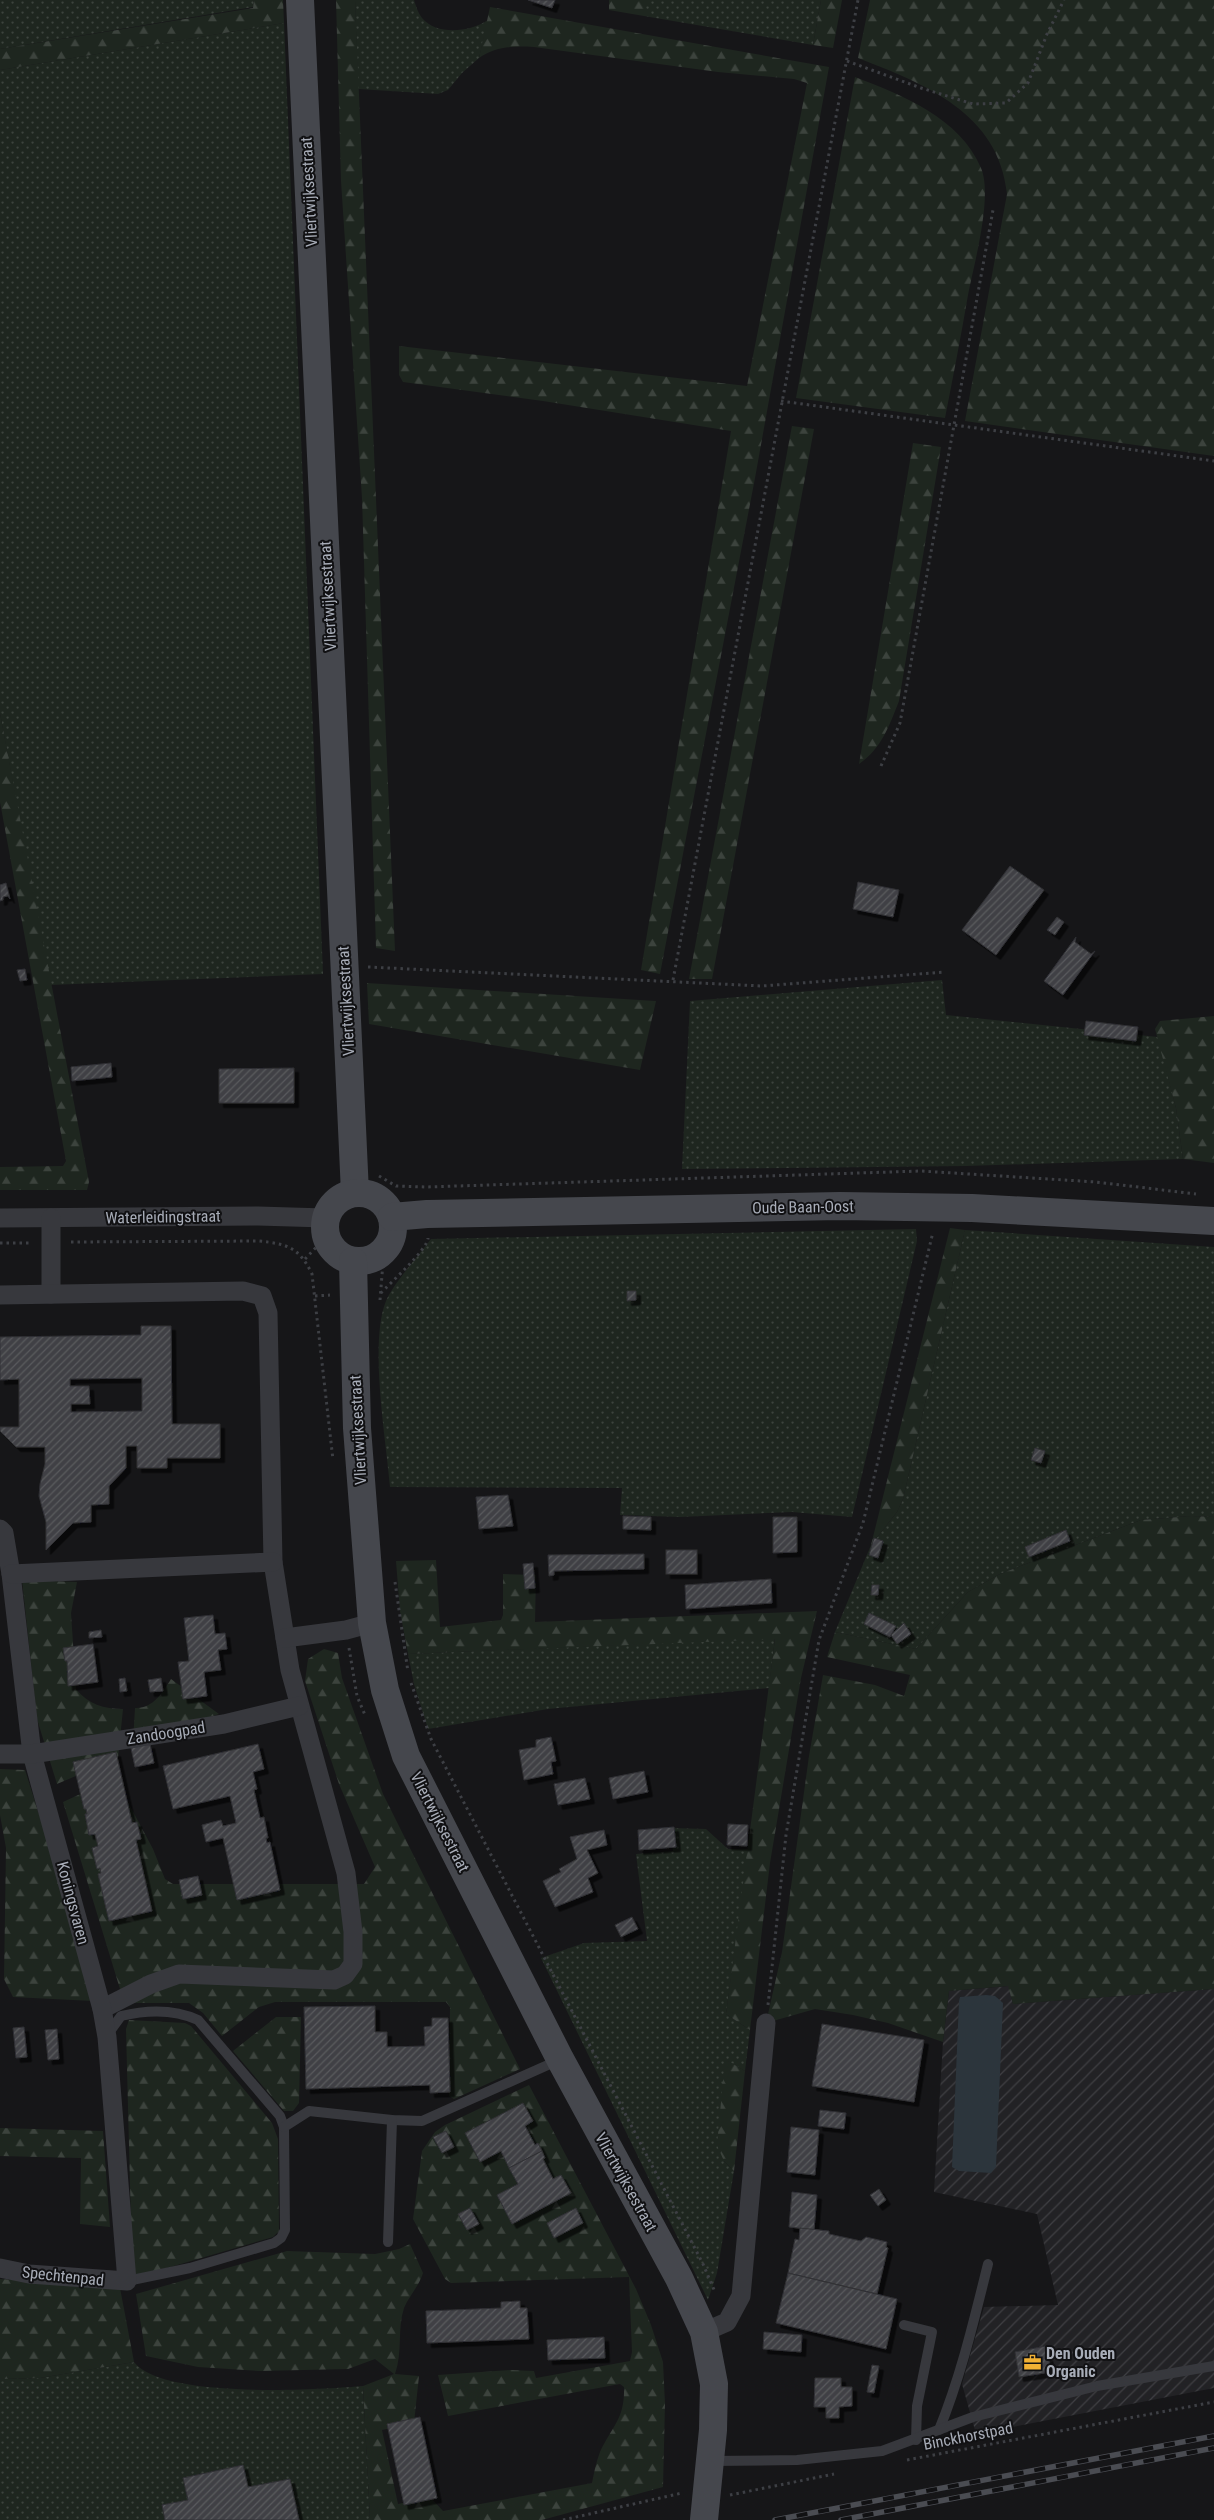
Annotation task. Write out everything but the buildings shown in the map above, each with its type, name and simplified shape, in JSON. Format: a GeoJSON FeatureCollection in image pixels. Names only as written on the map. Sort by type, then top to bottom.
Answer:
{"type":"FeatureCollection","features":[{"type":"Feature","properties":{"kind":"street","name":"Vliertwijksestraat"},"geometry":{"type":"LineString","coordinates":[[300,0],[355,1193]]}},
{"type":"Feature","properties":{"kind":"street"},"geometry":{"type":"LineString","coordinates":[[355,1193],[371,1194],[384,1203],[392,1217],[392,1234],[384,1250],[370,1259],[353,1261],[341,1257],[332,1248],[326,1227],[336,1200],[355,1193]]}},
{"type":"Feature","properties":{"kind":"street","name":"Oude Baan-Oost"},"geometry":{"type":"LineString","coordinates":[[392,1217],[427,1214],[840,1206],[939,1208],[1214,1221]]}},
{"type":"Feature","properties":{"kind":"street","name":"Waterleidingstraat"},"geometry":{"type":"LineString","coordinates":[[0,1218],[258,1216],[326,1227]]}},
{"type":"Feature","properties":{"kind":"street"},"geometry":{"type":"LineString","coordinates":[[50,1218],[51,1294]]}},
{"type":"Feature","properties":{"kind":"street","name":"Vliertwijksestraat"},"geometry":{"type":"LineString","coordinates":[[353,1261],[357,1428],[372,1623],[385,1690],[406,1756],[560,2059],[679,2278],[715,2327],[714,2384],[720,2462],[704,2520]]}},
{"type":"Feature","properties":{"kind":"street"},"geometry":{"type":"LineString","coordinates":[[0,1295],[244,1291],[262,1296],[268,1313],[273,1562],[290,1670],[346,1873],[353,1932],[353,1964],[345,1975],[334,1980],[179,1974],[151,1984],[102,2009]]}},
{"type":"Feature","properties":{"kind":"street","name":"Koningsvaren"},"geometry":{"type":"LineString","coordinates":[[0,1529],[4,1533],[11,1574],[32,1754],[102,2009],[107,2037],[127,2281]]}},
{"type":"Feature","properties":{"kind":"street"},"geometry":{"type":"LineString","coordinates":[[11,1574],[273,1562]]}},
{"type":"Feature","properties":{"kind":"street"},"geometry":{"type":"LineString","coordinates":[[285,1638],[346,1630],[372,1623]]}},
{"type":"Feature","properties":{"kind":"street","name":"Zandoogpad"},"geometry":{"type":"LineString","coordinates":[[0,1754],[32,1754],[224,1724],[299,1706]]}},
{"type":"Feature","properties":{"kind":"street"},"geometry":{"type":"LineString","coordinates":[[715,2327],[741,2296],[766,2023]]}},
{"type":"Feature","properties":{"kind":"street","name":"Spechtenpad"},"geometry":{"type":"LineString","coordinates":[[0,2268],[29,2274],[127,2281]]}},
{"type":"Feature","properties":{"kind":"lane"},"geometry":{"type":"LineString","coordinates":[[107,2037],[115,2022],[121,2016],[139,2012],[166,2012],[198,2020],[270,2102],[284,2127],[285,2230],[281,2238],[274,2242],[190,2268],[127,2281]]}},
{"type":"Feature","properties":{"kind":"lane"},"geometry":{"type":"LineString","coordinates":[[284,2127],[310,2111],[392,2120],[422,2121],[560,2059]]}},
{"type":"Feature","properties":{"kind":"lane"},"geometry":{"type":"LineString","coordinates":[[388,2242],[392,2120]]}},
{"type":"Feature","properties":{"kind":"lane"},"geometry":{"type":"LineString","coordinates":[[939,2430],[952,2398],[967,2348],[988,2264]]}},
{"type":"Feature","properties":{"kind":"lane"},"geometry":{"type":"LineString","coordinates":[[904,2325],[932,2332],[917,2406],[916,2440]]}},
{"type":"Feature","properties":{"kind":"lane"},"geometry":{"type":"LineString","coordinates":[[720,2462],[797,2460],[882,2451],[974,2417],[1097,2386],[1214,2366]]}},
{"type":"Feature","properties":{"kind":"path"},"geometry":{"type":"LineString","coordinates":[[673,980],[858,0]]}},
{"type":"Feature","properties":{"kind":"path"},"geometry":{"type":"LineString","coordinates":[[846,61],[921,88],[973,104],[1006,103],[1028,83],[1047,34],[1064,0]]}},
{"type":"Feature","properties":{"kind":"path"},"geometry":{"type":"LineString","coordinates":[[881,766],[900,723],[993,210]]}},
{"type":"Feature","properties":{"kind":"path"},"geometry":{"type":"LineString","coordinates":[[781,402],[1214,461]]}},
{"type":"Feature","properties":{"kind":"path"},"geometry":{"type":"LineString","coordinates":[[345,967],[673,980],[762,986],[944,972]]}},
{"type":"Feature","properties":{"kind":"path"},"geometry":{"type":"LineString","coordinates":[[381,1294],[428,1242],[426,1187]]}},
{"type":"Feature","properties":{"kind":"path"},"geometry":{"type":"LineString","coordinates":[[766,2023],[786,1834],[819,1640],[863,1523],[939,1208]]}},
{"type":"Feature","properties":{"kind":"path"},"geometry":{"type":"LineString","coordinates":[[315,1296],[312,1274],[305,1259],[326,1227]]}},
{"type":"Feature","properties":{"kind":"path","name":"Waterleidingstraat"},"geometry":{"type":"LineString","coordinates":[[67,1242],[259,1241],[282,1243],[296,1250],[305,1259]]}},
{"type":"Feature","properties":{"kind":"path"},"geometry":{"type":"LineString","coordinates":[[379,1303],[384,1250]]}},
{"type":"Feature","properties":{"kind":"path","name":"Vliertwijksestraat"},"geometry":{"type":"LineString","coordinates":[[394,1573],[410,1680],[431,1739],[703,2264],[715,2327]]}},
{"type":"Feature","properties":{"kind":"path","name":"Binckhorstpad"},"geometry":{"type":"LineString","coordinates":[[897,2462],[1214,2402]]}},
{"type":"Feature","properties":{"kind":"path"},"geometry":{"type":"LineString","coordinates":[[720,2462],[726,2496],[840,2473]]}},
{"type":"Feature","properties":{"kind":"path"},"geometry":{"type":"LineString","coordinates":[[563,2520],[687,2492]]}},
{"type":"Feature","properties":{"kind":"shaded area"},"geometry":{"type":"Polygon","coordinates":[[[1009,1986],[1013,2004],[1214,1989],[1214,2388],[976,2434],[962,2384],[984,2307],[1058,2305],[1037,2214],[934,2192],[943,2042],[949,1991],[1009,1986]]]}},
{"type":"Feature","properties":{"kind":"shaded area"},"geometry":{"type":"Polygon","coordinates":[[[995,1996],[1003,2003],[996,2167],[991,2173],[959,2171],[952,2167],[959,2001],[960,1997],[995,1996]]]}},
{"type":"Feature","properties":{"kind":"green space"},"geometry":{"type":"Polygon","coordinates":[[[0,0],[254,0],[253,7],[0,49],[0,0]]]}},
{"type":"Feature","properties":{"kind":"green space"},"geometry":{"type":"Polygon","coordinates":[[[254,0],[283,0],[284,23],[0,70],[0,49],[253,8],[254,0]]]}},
{"type":"Feature","properties":{"kind":"green space"},"geometry":{"type":"Polygon","coordinates":[[[336,0],[355,0],[395,951],[376,948],[362,498],[341,181],[336,0]]]}},
{"type":"Feature","properties":{"kind":"green space"},"geometry":{"type":"Polygon","coordinates":[[[355,0],[414,0],[418,12],[428,24],[445,30],[472,27],[488,20],[479,58],[462,73],[448,90],[438,94],[358,89],[355,0]]]}},
{"type":"Feature","properties":{"kind":"green space"},"geometry":{"type":"Polygon","coordinates":[[[609,0],[644,0],[644,16],[609,10],[609,0]]]}},
{"type":"Feature","properties":{"kind":"green space"},"geometry":{"type":"Polygon","coordinates":[[[644,0],[821,0],[813,45],[644,16],[644,0]]]}},
{"type":"Feature","properties":{"kind":"green space"},"geometry":{"type":"Polygon","coordinates":[[[821,0],[842,0],[833,48],[813,45],[821,0]]]}},
{"type":"Feature","properties":{"kind":"green space"},"geometry":{"type":"Polygon","coordinates":[[[870,0],[1214,0],[1214,456],[965,421],[1007,194],[1001,166],[990,142],[974,122],[955,105],[908,79],[858,58],[870,0]]]}},
{"type":"Feature","properties":{"kind":"green space"},"geometry":{"type":"Polygon","coordinates":[[[490,7],[829,67],[755,478],[660,974],[641,970],[731,431],[543,401],[403,382],[399,375],[399,346],[747,386],[807,83],[794,79],[718,72],[534,47],[505,48],[492,51],[479,58],[490,7]]]}},
{"type":"Feature","properties":{"kind":"green space"},"geometry":{"type":"Polygon","coordinates":[[[284,23],[323,974],[50,985],[0,713],[0,70],[284,23]]]}},
{"type":"Feature","properties":{"kind":"green space"},"geometry":{"type":"Polygon","coordinates":[[[855,77],[892,92],[928,110],[959,135],[971,150],[981,168],[984,180],[984,212],[945,418],[796,398],[855,77]]]}},
{"type":"Feature","properties":{"kind":"green space"},"geometry":{"type":"Polygon","coordinates":[[[792,426],[814,429],[712,979],[689,979],[792,426]]]}},
{"type":"Feature","properties":{"kind":"green space"},"geometry":{"type":"Polygon","coordinates":[[[913,443],[941,447],[899,701],[879,744],[859,764],[913,443]]]}},
{"type":"Feature","properties":{"kind":"green space"},"geometry":{"type":"Polygon","coordinates":[[[0,713],[89,1182],[87,1190],[0,1190],[0,1167],[63,1166],[66,1161],[0,802],[0,713]]]}},
{"type":"Feature","properties":{"kind":"green space"},"geometry":{"type":"Polygon","coordinates":[[[942,980],[946,1015],[1158,1037],[1176,1108],[1183,1159],[966,1166],[682,1169],[690,1001],[942,980]]]}},
{"type":"Feature","properties":{"kind":"green space"},"geometry":{"type":"Polygon","coordinates":[[[367,983],[656,1001],[640,1070],[369,1024],[367,983]]]}},
{"type":"Feature","properties":{"kind":"green space"},"geometry":{"type":"Polygon","coordinates":[[[1214,1016],[1214,1163],[1183,1159],[1176,1108],[1155,1029],[1160,1021],[1214,1016]]]}},
{"type":"Feature","properties":{"kind":"green space"},"geometry":{"type":"Polygon","coordinates":[[[950,1228],[965,1230],[903,1499],[897,1512],[871,1545],[950,1228]]]}},
{"type":"Feature","properties":{"kind":"green space"},"geometry":{"type":"Polygon","coordinates":[[[916,1229],[917,1241],[852,1517],[792,1512],[680,1517],[620,1515],[622,1488],[390,1487],[380,1392],[379,1341],[381,1319],[389,1294],[431,1239],[916,1229]]]}},
{"type":"Feature","properties":{"kind":"green space"},"geometry":{"type":"Polygon","coordinates":[[[965,1230],[1214,1247],[1214,1517],[1191,1516],[1141,1520],[1000,1574],[968,1592],[916,1649],[835,1632],[871,1545],[897,1512],[903,1499],[965,1230]]]}},
{"type":"Feature","properties":{"kind":"green space"},"geometry":{"type":"Polygon","coordinates":[[[1191,1516],[1214,1517],[1214,1989],[1013,2004],[1008,1986],[949,1991],[943,2042],[888,2023],[815,2009],[766,2023],[782,1952],[809,1756],[823,1675],[875,1685],[904,1696],[910,1675],[827,1657],[835,1632],[916,1649],[968,1592],[1000,1574],[1141,1520],[1191,1516]]]}},
{"type":"Feature","properties":{"kind":"green space"},"geometry":{"type":"Polygon","coordinates":[[[436,1560],[440,1627],[501,1620],[503,1615],[503,1574],[536,1575],[535,1622],[817,1611],[801,1678],[770,1863],[750,2030],[726,2014],[775,1639],[408,1654],[400,1611],[396,1561],[436,1560]]]}},
{"type":"Feature","properties":{"kind":"green space"},"geometry":{"type":"Polygon","coordinates":[[[22,1580],[77,1582],[71,1613],[76,1689],[97,1705],[123,1709],[118,1758],[57,1784],[37,1719],[22,1580]]]}},
{"type":"Feature","properties":{"kind":"green space"},"geometry":{"type":"Polygon","coordinates":[[[775,1638],[769,1688],[548,1709],[428,1729],[414,1684],[408,1654],[775,1638]]]}},
{"type":"Feature","properties":{"kind":"green space"},"geometry":{"type":"Polygon","coordinates":[[[324,1649],[338,1653],[342,1678],[383,1794],[520,2069],[454,2099],[449,2096],[450,2007],[446,2002],[275,2002],[259,2007],[222,2036],[203,2013],[189,2003],[130,2003],[123,1997],[120,1989],[63,1802],[115,1778],[153,1849],[165,1879],[173,1884],[364,1884],[375,1867],[339,1784],[305,1681],[308,1659],[324,1649]]]}},
{"type":"Feature","properties":{"kind":"green space"},"geometry":{"type":"Polygon","coordinates":[[[171,1679],[219,1714],[133,1742],[135,1708],[147,1706],[157,1699],[171,1679]]]}},
{"type":"Feature","properties":{"kind":"green space"},"geometry":{"type":"Polygon","coordinates":[[[0,1769],[25,1770],[72,1919],[93,2001],[13,1997],[4,1979],[6,1848],[0,1815],[0,1769]]]}},
{"type":"Feature","properties":{"kind":"green space"},"geometry":{"type":"Polygon","coordinates":[[[671,1828],[706,1829],[728,1849],[749,1849],[726,2014],[750,2030],[745,2071],[726,2060],[724,2161],[734,2171],[717,2273],[708,2300],[541,1958],[584,1943],[647,1941],[636,1854],[673,1851],[671,1828]]]}},
{"type":"Feature","properties":{"kind":"green space"},"geometry":{"type":"Polygon","coordinates":[[[276,2017],[301,2017],[299,2103],[293,2111],[284,2111],[233,2051],[276,2017]]]}},
{"type":"Feature","properties":{"kind":"green space"},"geometry":{"type":"Polygon","coordinates":[[[129,2020],[185,2023],[191,2026],[272,2123],[278,2139],[279,2231],[273,2237],[143,2275],[135,2275],[132,2261],[126,2029],[129,2020]]]}},
{"type":"Feature","properties":{"kind":"green space"},"geometry":{"type":"Polygon","coordinates":[[[725,2059],[745,2071],[734,2171],[724,2161],[717,2145],[725,2059]]]}},
{"type":"Feature","properties":{"kind":"green space"},"geometry":{"type":"Polygon","coordinates":[[[529,2085],[636,2289],[651,2325],[663,2362],[665,2404],[663,2487],[542,2520],[370,2520],[363,2386],[394,2374],[375,2359],[348,2369],[259,2371],[198,2367],[146,2356],[136,2294],[287,2251],[375,2254],[399,2249],[410,2244],[423,2273],[404,2308],[399,2357],[395,2374],[419,2376],[414,2423],[382,2430],[398,2504],[430,2497],[443,2511],[592,2483],[600,2452],[620,2415],[624,2398],[624,2387],[620,2384],[448,2416],[438,2375],[510,2370],[534,2371],[536,2378],[630,2361],[632,2352],[629,2277],[451,2283],[445,2279],[413,2219],[422,2151],[435,2132],[445,2125],[529,2085]]]}},
{"type":"Feature","properties":{"kind":"green space"},"geometry":{"type":"Polygon","coordinates":[[[0,2128],[103,2131],[110,2227],[80,2224],[81,2158],[0,2156],[0,2128]]]}},
{"type":"Feature","properties":{"kind":"green space"},"geometry":{"type":"Polygon","coordinates":[[[0,2279],[116,2286],[120,2288],[134,2362],[40,2378],[0,2379],[0,2279]]]}},
{"type":"Feature","properties":{"kind":"green space"},"geometry":{"type":"Polygon","coordinates":[[[134,2362],[150,2374],[175,2382],[207,2387],[278,2390],[363,2386],[370,2520],[0,2520],[0,2379],[40,2378],[134,2362]]]}},
{"type":"Feature","properties":{"kind":"railway"},"geometry":{"type":"LineString","coordinates":[[775,2520],[1214,2436]]}},
{"type":"Feature","properties":{"kind":"railway"},"geometry":{"type":"LineString","coordinates":[[841,2520],[1214,2448]]}},
{"type":"Feature","properties":{"kind":"place","name":"Den Ouden Organic"},"geometry":{"type":"Point","coordinates":[1032,2362]}}]}
